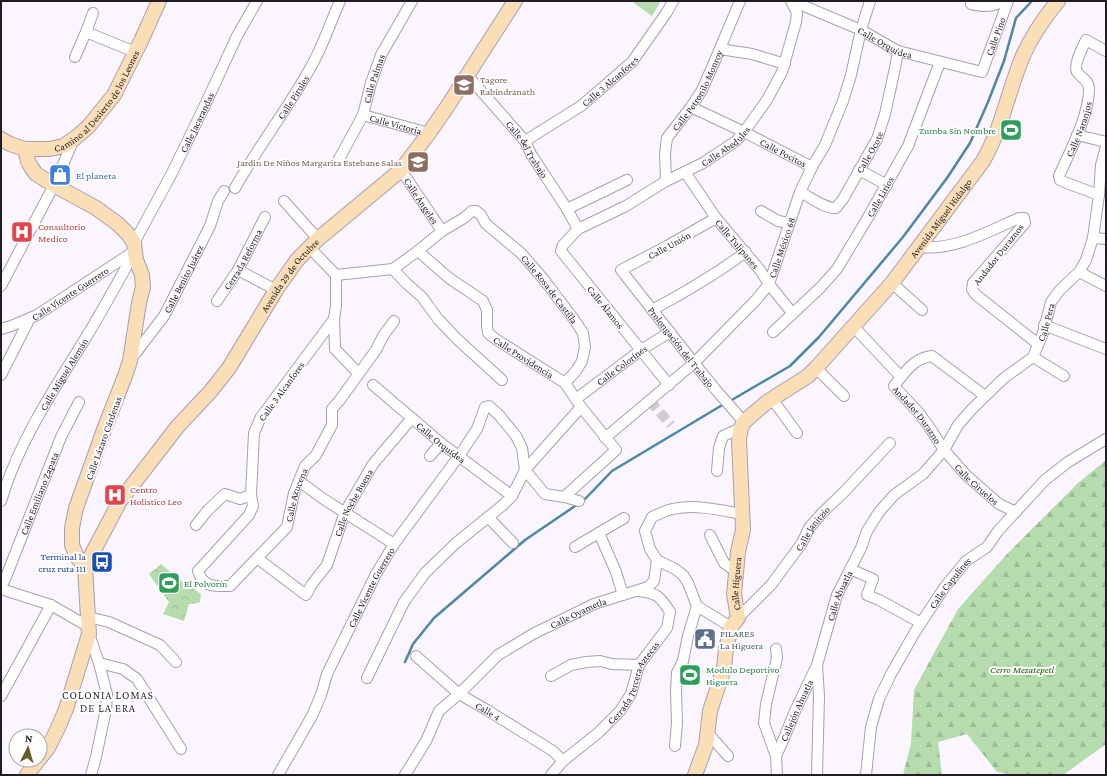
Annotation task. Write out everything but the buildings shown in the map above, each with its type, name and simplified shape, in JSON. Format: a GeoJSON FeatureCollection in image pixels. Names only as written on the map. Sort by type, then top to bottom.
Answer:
{"type":"FeatureCollection","features":[{"type":"Feature","properties":{"kind":"street","name":"Camino al Desierto de los Leones"},"geometry":{"type":"LineString","coordinates":[[4,143],[25,148],[50,149],[63,146],[88,127],[114,95],[159,1]]}},
{"type":"Feature","properties":{"kind":"street","name":"Calle Jacarandas"},"geometry":{"type":"LineString","coordinates":[[134,247],[171,175],[237,36],[257,1]]}},
{"type":"Feature","properties":{"kind":"street","name":"Calle Pirules"},"geometry":{"type":"LineString","coordinates":[[235,188],[248,165],[270,134],[298,89],[314,61],[340,1]]}},
{"type":"Feature","properties":{"kind":"street","name":"Calle Palmas"},"geometry":{"type":"LineString","coordinates":[[339,159],[362,115],[381,55],[412,1]]}},
{"type":"Feature","properties":{"kind":"street","name":"Avenida 29 de Octubre"},"geometry":{"type":"LineString","coordinates":[[85,567],[120,501],[178,426],[210,392],[229,368],[276,290],[297,260],[313,243],[401,170],[447,107],[515,1]]}},
{"type":"Feature","properties":{"kind":"street","name":"Calle 3 Alcanfores"},"geometry":{"type":"LineString","coordinates":[[526,140],[581,106],[632,62],[673,1]]}},
{"type":"Feature","properties":{"kind":"street","name":"Calle Petronilo Monroy"},"geometry":{"type":"LineString","coordinates":[[666,181],[665,154],[667,138],[702,90],[740,1]]}},
{"type":"Feature","properties":{"kind":"street","name":"Calle Orquídea"},"geometry":{"type":"LineString","coordinates":[[791,1],[861,30],[898,51],[982,72]]}},
{"type":"Feature","properties":{"kind":"street","name":"Calle Abedules"},"geometry":{"type":"LineString","coordinates":[[578,229],[626,206],[666,181],[703,163],[736,141],[767,100],[782,72],[796,22],[797,13],[791,1]]}},
{"type":"Feature","properties":{"kind":"street","name":"Calle México 68"},"geometry":{"type":"LineString","coordinates":[[605,438],[694,363],[756,300],[769,284],[800,192],[825,144],[843,101],[870,1]]}},
{"type":"Feature","properties":{"kind":"street"},"geometry":{"type":"LineString","coordinates":[[971,4],[989,6],[1002,1]]}},
{"type":"Feature","properties":{"kind":"street","name":"Calle Pino"},"geometry":{"type":"LineString","coordinates":[[982,72],[1008,1]]}},
{"type":"Feature","properties":{"kind":"street","name":"Avenida Miguel Hidalgo"},"geometry":{"type":"LineString","coordinates":[[772,399],[808,376],[854,326],[892,283],[983,161],[997,135],[1019,66],[1029,43],[1048,13],[1058,1]]}},
{"type":"Feature","properties":{"kind":"street"},"geometry":{"type":"LineString","coordinates":[[75,57],[93,13]]}},
{"type":"Feature","properties":{"kind":"street"},"geometry":{"type":"LineString","coordinates":[[86,32],[135,52]]}},
{"type":"Feature","properties":{"kind":"street","name":"Calle Naranjos"},"geometry":{"type":"LineString","coordinates":[[1099,194],[1064,182],[1060,180],[1059,176],[1085,115],[1089,89],[1088,83],[1077,71],[1076,66],[1086,40],[1106,51]]}},
{"type":"Feature","properties":{"kind":"street"},"geometry":{"type":"LineString","coordinates":[[720,48],[752,54],[785,64]]}},
{"type":"Feature","properties":{"kind":"street","name":"Calle Ocote"},"geometry":{"type":"LineString","coordinates":[[800,192],[829,208],[836,208],[843,198],[877,139],[885,114],[898,51]]}},
{"type":"Feature","properties":{"kind":"street","name":"Calle Lirios"},"geometry":{"type":"LineString","coordinates":[[773,332],[820,288],[837,269],[908,146],[940,62]]}},
{"type":"Feature","properties":{"kind":"street","name":"Calle del Trabajo"},"geometry":{"type":"LineString","coordinates":[[467,75],[526,140],[534,158],[578,229]]}},
{"type":"Feature","properties":{"kind":"street","name":"Calle Pocitos"},"geometry":{"type":"LineString","coordinates":[[691,107],[812,167]]}},
{"type":"Feature","properties":{"kind":"street","name":"Calle Victoria"},"geometry":{"type":"LineString","coordinates":[[362,115],[429,133]]}},
{"type":"Feature","properties":{"kind":"street"},"geometry":{"type":"LineString","coordinates":[[1077,135],[1106,142]]}},
{"type":"Feature","properties":{"kind":"street"},"geometry":{"type":"LineString","coordinates":[[1,286],[54,185],[74,139]]}},
{"type":"Feature","properties":{"kind":"street","name":"Calle Pera"},"geometry":{"type":"LineString","coordinates":[[1033,357],[1051,302],[1060,290],[1079,272],[1086,260],[1093,238],[1101,165],[1106,147]]}},
{"type":"Feature","properties":{"kind":"street","name":"Calle Lázaro Cárdenas"},"geometry":{"type":"LineString","coordinates":[[25,148],[28,161],[36,174],[96,208],[118,224],[128,234],[134,247],[136,260],[142,275],[143,287],[130,361],[76,508],[72,528],[72,545],[77,557],[85,567],[89,626],[107,694],[106,709],[91,775]]}},
{"type":"Feature","properties":{"kind":"street","name":"Calle Ángeles"},"geometry":{"type":"LineString","coordinates":[[401,170],[442,231]]}},
{"type":"Feature","properties":{"kind":"street"},"geometry":{"type":"LineString","coordinates":[[859,170],[886,185]]}},
{"type":"Feature","properties":{"kind":"street","name":"Calle Tulipanes"},"geometry":{"type":"LineString","coordinates":[[685,172],[716,218],[746,252],[793,314]]}},
{"type":"Feature","properties":{"kind":"street"},"geometry":{"type":"LineString","coordinates":[[567,209],[627,180]]}},
{"type":"Feature","properties":{"kind":"street","name":"Calle Benito Juárez"},"geometry":{"type":"LineString","coordinates":[[130,361],[164,316],[210,226],[218,201],[224,191]]}},
{"type":"Feature","properties":{"kind":"street"},"geometry":{"type":"LineString","coordinates":[[284,201],[336,275],[336,306],[334,319],[336,349],[358,373]]}},
{"type":"Feature","properties":{"kind":"street","name":"Calle Rosa de Castilla"},"geometry":{"type":"LineString","coordinates":[[442,231],[476,211],[481,215],[486,224],[521,253],[545,280],[583,333],[585,348],[582,361],[576,371],[565,383]]}},
{"type":"Feature","properties":{"kind":"street"},"geometry":{"type":"LineString","coordinates":[[761,211],[778,221],[789,223]]}},
{"type":"Feature","properties":{"kind":"street","name":"Cerrada Reforma"},"geometry":{"type":"LineString","coordinates":[[218,301],[238,270],[265,217]]}},
{"type":"Feature","properties":{"kind":"street","name":"Calle Unión"},"geometry":{"type":"LineString","coordinates":[[621,270],[668,246],[716,218]]}},
{"type":"Feature","properties":{"kind":"street","name":"Andador Duraznos"},"geometry":{"type":"LineString","coordinates":[[918,247],[928,248],[951,246],[1019,218],[1024,218],[1025,223],[973,284],[972,289],[975,294],[1038,344]]}},
{"type":"Feature","properties":{"kind":"street","name":"Calle Álamos"},"geometry":{"type":"LineString","coordinates":[[578,229],[563,245],[561,251],[669,385]]}},
{"type":"Feature","properties":{"kind":"street"},"geometry":{"type":"LineString","coordinates":[[336,275],[394,269],[442,231]]}},
{"type":"Feature","properties":{"kind":"street"},"geometry":{"type":"LineString","coordinates":[[1093,238],[1106,239]]}},
{"type":"Feature","properties":{"kind":"street","name":"Calle Vicente Guerrero"},"geometry":{"type":"LineString","coordinates":[[1,329],[37,315],[134,247]]}},
{"type":"Feature","properties":{"kind":"street","name":"Calle Miguel Alemán"},"geometry":{"type":"LineString","coordinates":[[1,501],[19,454],[46,402],[102,311],[134,247]]}},
{"type":"Feature","properties":{"kind":"street","name":"Calle Providencia"},"geometry":{"type":"LineString","coordinates":[[418,251],[449,278],[483,301],[487,310],[488,333],[565,383],[578,403],[616,450],[564,497]]}},
{"type":"Feature","properties":{"kind":"street"},"geometry":{"type":"LineString","coordinates":[[652,310],[672,300],[724,268],[746,252]]}},
{"type":"Feature","properties":{"kind":"street"},"geometry":{"type":"LineString","coordinates":[[394,269],[406,283],[422,297],[438,319],[457,339],[502,380]]}},
{"type":"Feature","properties":{"kind":"street"},"geometry":{"type":"LineString","coordinates":[[238,270],[276,290]]}},
{"type":"Feature","properties":{"kind":"street","name":"Prolongación del Trabajo"},"geometry":{"type":"LineString","coordinates":[[621,270],[694,363],[733,409],[743,425]]}},
{"type":"Feature","properties":{"kind":"street"},"geometry":{"type":"LineString","coordinates":[[1079,272],[1106,286]]}},
{"type":"Feature","properties":{"kind":"street"},"geometry":{"type":"LineString","coordinates":[[892,283],[922,310]]}},
{"type":"Feature","properties":{"kind":"street"},"geometry":{"type":"LineString","coordinates":[[1,375],[30,318]]}},
{"type":"Feature","properties":{"kind":"street","name":"Calle 3 Alcanfores"},"geometry":{"type":"LineString","coordinates":[[198,571],[249,515],[253,506],[251,496],[254,433],[261,417],[334,319]]}},
{"type":"Feature","properties":{"kind":"street","name":"Calle Azucena"},"geometry":{"type":"LineString","coordinates":[[198,571],[201,579],[208,585],[230,586],[287,527],[294,493],[305,466],[316,454],[332,425],[332,409],[376,350],[394,321]]}},
{"type":"Feature","properties":{"kind":"street"},"geometry":{"type":"LineString","coordinates":[[1044,325],[1106,349]]}},
{"type":"Feature","properties":{"kind":"street","name":"Andador Durazno"},"geometry":{"type":"LineString","coordinates":[[854,326],[901,377],[894,386],[919,413],[944,450]]}},
{"type":"Feature","properties":{"kind":"street","name":"Calle Colorines"},"geometry":{"type":"LineString","coordinates":[[578,403],[641,350],[670,332]]}},
{"type":"Feature","properties":{"kind":"street"},"geometry":{"type":"LineString","coordinates":[[901,377],[908,367],[923,358],[932,356],[985,396]]}},
{"type":"Feature","properties":{"kind":"street"},"geometry":{"type":"LineString","coordinates":[[944,450],[958,425],[972,409],[1004,378],[1033,357],[1064,376]]}},
{"type":"Feature","properties":{"kind":"street"},"geometry":{"type":"LineString","coordinates":[[816,368],[844,396]]}},
{"type":"Feature","properties":{"kind":"street","name":"Calle Orquídea"},"geometry":{"type":"LineString","coordinates":[[373,385],[441,443],[512,496]]}},
{"type":"Feature","properties":{"kind":"street"},"geometry":{"type":"LineString","coordinates":[[717,471],[719,448],[723,436],[743,425],[753,414],[772,399],[797,433]]}},
{"type":"Feature","properties":{"kind":"street","name":"Calle Emiliano Zapata"},"geometry":{"type":"LineString","coordinates":[[1,588],[61,437],[79,402]]}},
{"type":"Feature","properties":{"kind":"street"},"geometry":{"type":"LineString","coordinates":[[367,678],[404,602],[424,573],[456,543],[512,496],[525,470],[578,403]]}},
{"type":"Feature","properties":{"kind":"street","name":"Calle Vicente Guerrero"},"geometry":{"type":"LineString","coordinates":[[278,775],[312,716],[321,695],[327,674],[376,574],[394,544],[459,456],[477,429],[485,406],[489,406],[499,415],[516,436],[522,448],[525,470]]}},
{"type":"Feature","properties":{"kind":"street","name":"Calle Noche Buena"},"geometry":{"type":"LineString","coordinates":[[257,558],[306,595],[312,584],[328,565],[345,512],[373,464],[412,418]]}},
{"type":"Feature","properties":{"kind":"street","name":"Calle Higuera"},"geometry":{"type":"LineString","coordinates":[[695,775],[706,745],[710,711],[724,668],[726,649],[735,622],[734,594],[738,552],[743,530],[740,439],[743,425]]}},
{"type":"Feature","properties":{"kind":"street","name":"Calle Capulines"},"geometry":{"type":"LineString","coordinates":[[866,775],[871,727],[879,699],[891,674],[921,623],[944,588],[966,561],[987,547],[1033,491],[1068,462],[1106,439]]}},
{"type":"Feature","properties":{"kind":"street"},"geometry":{"type":"LineString","coordinates":[[430,456],[441,443]]}},
{"type":"Feature","properties":{"kind":"street","name":"Calle Janitzio"},"geometry":{"type":"LineString","coordinates":[[735,622],[771,585],[802,543],[809,528],[890,443]]}},
{"type":"Feature","properties":{"kind":"street","name":"Calle Ciruelos"},"geometry":{"type":"LineString","coordinates":[[944,450],[966,475],[999,504],[1016,512]]}},
{"type":"Feature","properties":{"kind":"street","name":"Calle Ahuatla"},"geometry":{"type":"LineString","coordinates":[[817,775],[819,696],[817,665],[837,595],[861,548],[867,531],[880,512],[894,495],[923,474],[944,450]]}},
{"type":"Feature","properties":{"kind":"street"},"geometry":{"type":"LineString","coordinates":[[525,470],[545,494],[579,501]]}},
{"type":"Feature","properties":{"kind":"street"},"geometry":{"type":"LineString","coordinates":[[299,481],[322,498],[394,544]]}},
{"type":"Feature","properties":{"kind":"street"},"geometry":{"type":"LineString","coordinates":[[196,525],[208,510],[225,494],[240,499],[251,496]]}},
{"type":"Feature","properties":{"kind":"street"},"geometry":{"type":"LineString","coordinates":[[675,746],[677,723],[677,673],[682,661],[697,606],[683,575],[657,560],[650,549],[645,531],[652,516],[672,509],[691,507],[742,514]]}},
{"type":"Feature","properties":{"kind":"street"},"geometry":{"type":"LineString","coordinates":[[488,517],[513,543]]}},
{"type":"Feature","properties":{"kind":"street"},"geometry":{"type":"LineString","coordinates":[[575,547],[624,518]]}},
{"type":"Feature","properties":{"kind":"street"},"geometry":{"type":"LineString","coordinates":[[599,533],[616,572],[623,595]]}},
{"type":"Feature","properties":{"kind":"street"},"geometry":{"type":"LineString","coordinates":[[710,535],[724,563],[737,572]]}},
{"type":"Feature","properties":{"kind":"street","name":"Calle Oyametla"},"geometry":{"type":"LineString","coordinates":[[405,775],[426,741],[432,724],[439,711],[459,694],[498,655],[527,638],[594,604],[648,587],[654,581],[657,560]]}},
{"type":"Feature","properties":{"kind":"street"},"geometry":{"type":"LineString","coordinates":[[850,569],[874,580],[868,595],[921,623]]}},
{"type":"Feature","properties":{"kind":"street"},"geometry":{"type":"LineString","coordinates":[[1,588],[51,605],[89,626],[109,622],[160,645],[176,662]]}},
{"type":"Feature","properties":{"kind":"street","name":"Cerrada Tercera Aztecas"},"geometry":{"type":"LineString","coordinates":[[553,774],[563,761],[598,732],[620,711],[631,694],[638,665],[668,628],[670,612],[664,602],[655,594],[636,591]]}},
{"type":"Feature","properties":{"kind":"street"},"geometry":{"type":"LineString","coordinates":[[1,696],[51,605]]}},
{"type":"Feature","properties":{"kind":"street"},"geometry":{"type":"LineString","coordinates":[[697,606],[735,622]]}},
{"type":"Feature","properties":{"kind":"street"},"geometry":{"type":"LineString","coordinates":[[48,746],[58,728],[66,708],[89,626]]}},
{"type":"Feature","properties":{"kind":"street"},"geometry":{"type":"LineString","coordinates":[[776,649],[777,658],[766,704],[764,723],[776,756],[777,775]]}},
{"type":"Feature","properties":{"kind":"street","name":"Calle 4"},"geometry":{"type":"LineString","coordinates":[[416,656],[459,694],[553,751],[563,761]]}},
{"type":"Feature","properties":{"kind":"street"},"geometry":{"type":"LineString","coordinates":[[551,676],[571,664],[593,661],[612,664],[638,665]]}},
{"type":"Feature","properties":{"kind":"street"},"geometry":{"type":"LineString","coordinates":[[100,663],[123,669],[137,679],[181,749]]}},
{"type":"Feature","properties":{"kind":"street","name":"Callejón Ahuatla"},"geometry":{"type":"LineString","coordinates":[[776,756],[817,665]]}},
{"type":"Feature","properties":{"kind":"street"},"geometry":{"type":"LineString","coordinates":[[707,732],[728,756]]}},
{"type":"Feature","properties":{"kind":"green space"},"geometry":{"type":"Polygon","coordinates":[[[631,1],[661,1],[652,16],[631,1]]]}},
{"type":"Feature","properties":{"kind":"green space","name":"Cerro Mezatepetl"},"geometry":{"type":"Polygon","coordinates":[[[1106,460],[1106,744],[1063,775],[1013,775],[997,772],[967,734],[938,742],[942,775],[903,775],[911,743],[914,690],[958,609],[1008,553],[1078,483],[1106,460]]]}},
{"type":"Feature","properties":{"kind":"green space","name":"El Polvorín"},"geometry":{"type":"Polygon","coordinates":[[[161,564],[186,585],[192,583],[196,586],[195,590],[201,594],[200,602],[189,604],[184,621],[163,614],[169,602],[149,574],[161,564]]]}},
{"type":"Feature","properties":{"kind":"green space","name":"El Polvorín"},"geometry":{"type":"Polygon","coordinates":[[[165,569],[185,587],[175,599],[154,578],[165,569]]]}},
{"type":"Feature","properties":{"kind":"waterway"},"geometry":{"type":"LineString","coordinates":[[730,401],[790,366],[819,337],[903,237],[947,178],[970,143],[1004,61],[1016,18],[1032,1]]}},
{"type":"Feature","properties":{"kind":"waterway"},"geometry":{"type":"LineString","coordinates":[[582,501],[612,471],[724,404]]}},
{"type":"Feature","properties":{"kind":"waterway"},"geometry":{"type":"LineString","coordinates":[[405,662],[413,644],[434,618],[525,540],[578,504]]}},
{"type":"Feature","properties":{"kind":"tunnel"},"geometry":{"type":"LineString","coordinates":[[650,401],[671,425]]}},
{"type":"Feature","properties":{"kind":"place","name":"Tagore Rabindranath"},"geometry":{"type":"Point","coordinates":[464,85]}},
{"type":"Feature","properties":{"kind":"place","name":"Zumba Sin Nombre"},"geometry":{"type":"Point","coordinates":[1011,130]}},
{"type":"Feature","properties":{"kind":"place","name":"Jardin De Niños Margarita Estebane Salas"},"geometry":{"type":"Point","coordinates":[418,162]}},
{"type":"Feature","properties":{"kind":"place","name":"El planeta"},"geometry":{"type":"Point","coordinates":[60,175]}},
{"type":"Feature","properties":{"kind":"place","name":"Consultorio Medico"},"geometry":{"type":"Point","coordinates":[22,232]}},
{"type":"Feature","properties":{"kind":"place","name":"Centro Holistico Leo"},"geometry":{"type":"Point","coordinates":[115,495]}},
{"type":"Feature","properties":{"kind":"place","name":"Terminal la cruz ruta 111"},"geometry":{"type":"Point","coordinates":[102,562]}},
{"type":"Feature","properties":{"kind":"place","name":"El Polvorín"},"geometry":{"type":"Point","coordinates":[169,583]}},
{"type":"Feature","properties":{"kind":"place","name":"PILARES La Higuera"},"geometry":{"type":"Point","coordinates":[705,639]}},
{"type":"Feature","properties":{"kind":"place","name":"Modulo Deportivo Higuera"},"geometry":{"type":"Point","coordinates":[690,675]}},
{"type":"Feature","properties":{"kind":"district","name":"COLONIA LOMAS DE LA ERA"},"geometry":{"type":"Point","coordinates":[108,701]}}]}
